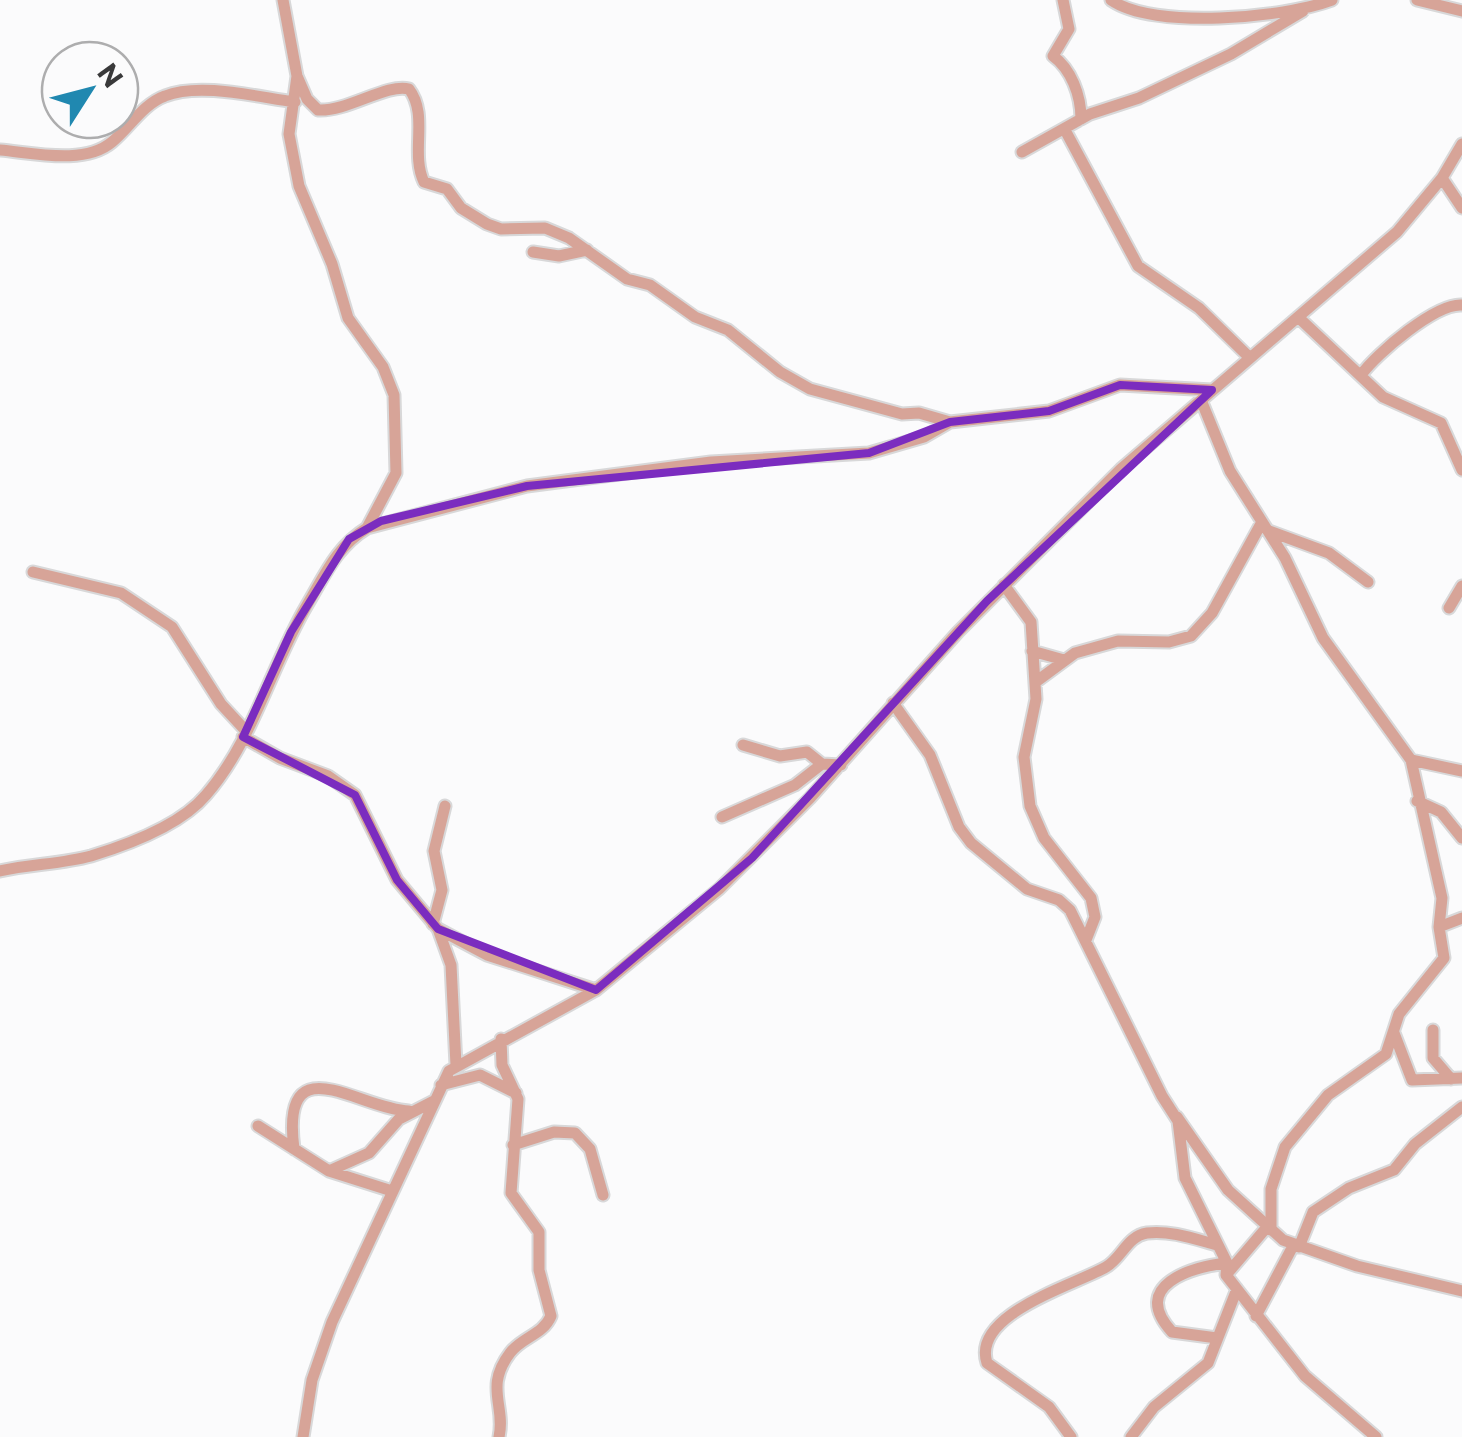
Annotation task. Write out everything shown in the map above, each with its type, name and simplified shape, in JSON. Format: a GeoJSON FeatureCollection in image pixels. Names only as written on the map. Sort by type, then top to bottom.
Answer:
{"type":"FeatureCollection","features":[{"type":"Feature","properties":{"kind":"street"},"geometry":{"type":"LineString","coordinates":[[283,0],[297,76],[306,98],[318,110],[372,99],[397,88],[409,89],[417,106],[417,152],[424,182],[447,189],[461,208],[486,224],[506,230],[554,230],[627,279],[650,285],[695,317],[728,330],[780,372],[810,389],[950,422],[1049,411],[1120,385],[1212,390]]}},
{"type":"Feature","properties":{"kind":"street"},"geometry":{"type":"LineString","coordinates":[[1063,0],[1070,28],[1053,56],[1064,64],[1075,84],[1081,119]]}},
{"type":"Feature","properties":{"kind":"street"},"geometry":{"type":"LineString","coordinates":[[1111,0],[1124,7],[1182,17],[1267,17],[1302,11]]}},
{"type":"Feature","properties":{"kind":"street"},"geometry":{"type":"LineString","coordinates":[[1022,152],[1081,119],[1131,102],[1214,62],[1302,11],[1332,0]]}},
{"type":"Feature","properties":{"kind":"street"},"geometry":{"type":"LineString","coordinates":[[1417,0],[1462,11]]}},
{"type":"Feature","properties":{"kind":"street"},"geometry":{"type":"LineString","coordinates":[[297,76],[289,134],[299,186],[332,264],[348,318],[383,366],[394,396],[396,473],[367,528]]}},
{"type":"Feature","properties":{"kind":"street"},"geometry":{"type":"LineString","coordinates":[[0,150],[87,155],[112,142],[144,110],[166,95],[218,90],[294,102]]}},
{"type":"Feature","properties":{"kind":"street"},"geometry":{"type":"LineString","coordinates":[[1066,130],[1138,266],[1199,308],[1250,358]]}},
{"type":"Feature","properties":{"kind":"street"},"geometry":{"type":"LineString","coordinates":[[304,1437],[312,1380],[327,1336],[441,1085],[456,1065],[596,990],[719,889],[1004,585],[1121,469],[1396,232],[1442,178],[1462,144]]}},
{"type":"Feature","properties":{"kind":"street"},"geometry":{"type":"LineString","coordinates":[[1442,178],[1462,208]]}},
{"type":"Feature","properties":{"kind":"street"},"geometry":{"type":"LineString","coordinates":[[533,252],[559,256],[588,250]]}},
{"type":"Feature","properties":{"kind":"street"},"geometry":{"type":"LineString","coordinates":[[1360,375],[1436,310],[1462,305]]}},
{"type":"Feature","properties":{"kind":"street"},"geometry":{"type":"LineString","coordinates":[[1298,317],[1383,397],[1438,422],[1457,440],[1462,470]]}},
{"type":"Feature","properties":{"kind":"street"},"geometry":{"type":"LineString","coordinates":[[1201,400],[1230,472],[1266,527],[1322,638],[1411,760],[1442,898],[1439,928],[1444,958],[1393,1029],[1381,1060],[1328,1095],[1285,1147],[1271,1189],[1269,1229],[1226,1269],[1190,1267],[1170,1279],[1161,1296],[1164,1318],[1172,1332],[1217,1338]]}},
{"type":"Feature","properties":{"kind":"street"},"geometry":{"type":"LineString","coordinates":[[0,870],[96,854],[160,826],[202,800],[244,734],[291,632],[332,560],[349,538],[367,528],[527,486],[711,462],[869,452],[924,437],[950,422]]}},
{"type":"Feature","properties":{"kind":"street"},"geometry":{"type":"LineString","coordinates":[[1266,527],[1329,552],[1368,582]]}},
{"type":"Feature","properties":{"kind":"street"},"geometry":{"type":"LineString","coordinates":[[1037,682],[1064,660],[1118,640],[1169,642],[1190,636],[1212,613],[1266,527]]}},
{"type":"Feature","properties":{"kind":"street"},"geometry":{"type":"LineString","coordinates":[[33,572],[121,592],[172,627],[244,734],[280,758],[328,776],[355,795],[397,880],[435,926],[451,965],[456,1065]]}},
{"type":"Feature","properties":{"kind":"street"},"geometry":{"type":"LineString","coordinates":[[1004,585],[1028,614],[1037,682],[1034,722],[1024,756],[1027,788],[1044,838],[1092,898],[1095,917],[1086,940]]}},
{"type":"Feature","properties":{"kind":"street"},"geometry":{"type":"LineString","coordinates":[[1449,608],[1462,586]]}},
{"type":"Feature","properties":{"kind":"street"},"geometry":{"type":"LineString","coordinates":[[1032,651],[1064,660]]}},
{"type":"Feature","properties":{"kind":"street"},"geometry":{"type":"LineString","coordinates":[[893,703],[930,756],[959,828],[970,843],[1027,889],[1065,903],[1162,1096],[1228,1190],[1269,1229],[1296,1246],[1462,1291]]}},
{"type":"Feature","properties":{"kind":"street"},"geometry":{"type":"LineString","coordinates":[[743,746],[780,756],[808,752],[822,764]]}},
{"type":"Feature","properties":{"kind":"street"},"geometry":{"type":"LineString","coordinates":[[1411,760],[1462,771]]}},
{"type":"Feature","properties":{"kind":"street"},"geometry":{"type":"LineString","coordinates":[[722,818],[795,785],[822,764],[840,764]]}},
{"type":"Feature","properties":{"kind":"street"},"geometry":{"type":"LineString","coordinates":[[1417,800],[1441,812],[1462,838]]}},
{"type":"Feature","properties":{"kind":"street"},"geometry":{"type":"LineString","coordinates":[[435,926],[442,890],[434,851],[445,806]]}},
{"type":"Feature","properties":{"kind":"street"},"geometry":{"type":"LineString","coordinates":[[1439,928],[1462,918]]}},
{"type":"Feature","properties":{"kind":"street"},"geometry":{"type":"LineString","coordinates":[[435,926],[488,955],[596,990]]}},
{"type":"Feature","properties":{"kind":"street"},"geometry":{"type":"LineString","coordinates":[[1393,1029],[1412,1080],[1457,1079]]}},
{"type":"Feature","properties":{"kind":"street"},"geometry":{"type":"LineString","coordinates":[[1434,1030],[1434,1058],[1457,1079]]}},
{"type":"Feature","properties":{"kind":"street"},"geometry":{"type":"LineString","coordinates":[[499,1437],[497,1380],[509,1354],[541,1330],[550,1316],[539,1270],[540,1232],[510,1193],[519,1114],[516,1093],[502,1065],[500,1039]]}},
{"type":"Feature","properties":{"kind":"street"},"geometry":{"type":"LineString","coordinates":[[441,1085],[480,1075],[516,1093]]}},
{"type":"Feature","properties":{"kind":"street"},"geometry":{"type":"LineString","coordinates":[[294,1149],[292,1135],[300,1098],[310,1088],[323,1086],[388,1110],[409,1111]]}},
{"type":"Feature","properties":{"kind":"street"},"geometry":{"type":"LineString","coordinates":[[329,1170],[378,1146],[409,1111],[434,1100]]}},
{"type":"Feature","properties":{"kind":"street"},"geometry":{"type":"LineString","coordinates":[[1256,1316],[1313,1212],[1349,1188],[1394,1170],[1414,1144],[1462,1107]]}},
{"type":"Feature","properties":{"kind":"street"},"geometry":{"type":"LineString","coordinates":[[1174,1114],[1185,1178],[1236,1289],[1306,1376],[1376,1437]]}},
{"type":"Feature","properties":{"kind":"street"},"geometry":{"type":"LineString","coordinates":[[258,1126],[329,1170],[392,1191]]}},
{"type":"Feature","properties":{"kind":"street"},"geometry":{"type":"LineString","coordinates":[[514,1145],[554,1132],[575,1133],[590,1149],[603,1195]]}},
{"type":"Feature","properties":{"kind":"street"},"geometry":{"type":"LineString","coordinates":[[1071,1437],[1049,1408],[988,1363],[984,1350],[995,1328],[1025,1306],[1112,1264],[1137,1236],[1160,1233],[1217,1244]]}},
{"type":"Feature","properties":{"kind":"street"},"geometry":{"type":"LineString","coordinates":[[1131,1437],[1154,1407],[1208,1363],[1236,1289]]}},
{"type":"Feature","properties":{"kind":"highlighted area"},"geometry":{"type":"Polygon","coordinates":[[[1120,385],[1212,390],[987,601],[752,858],[596,990],[438,929],[397,880],[355,795],[243,737],[291,632],[349,539],[381,521],[527,486],[869,453],[950,422],[1049,411],[1120,385]]]}}]}
